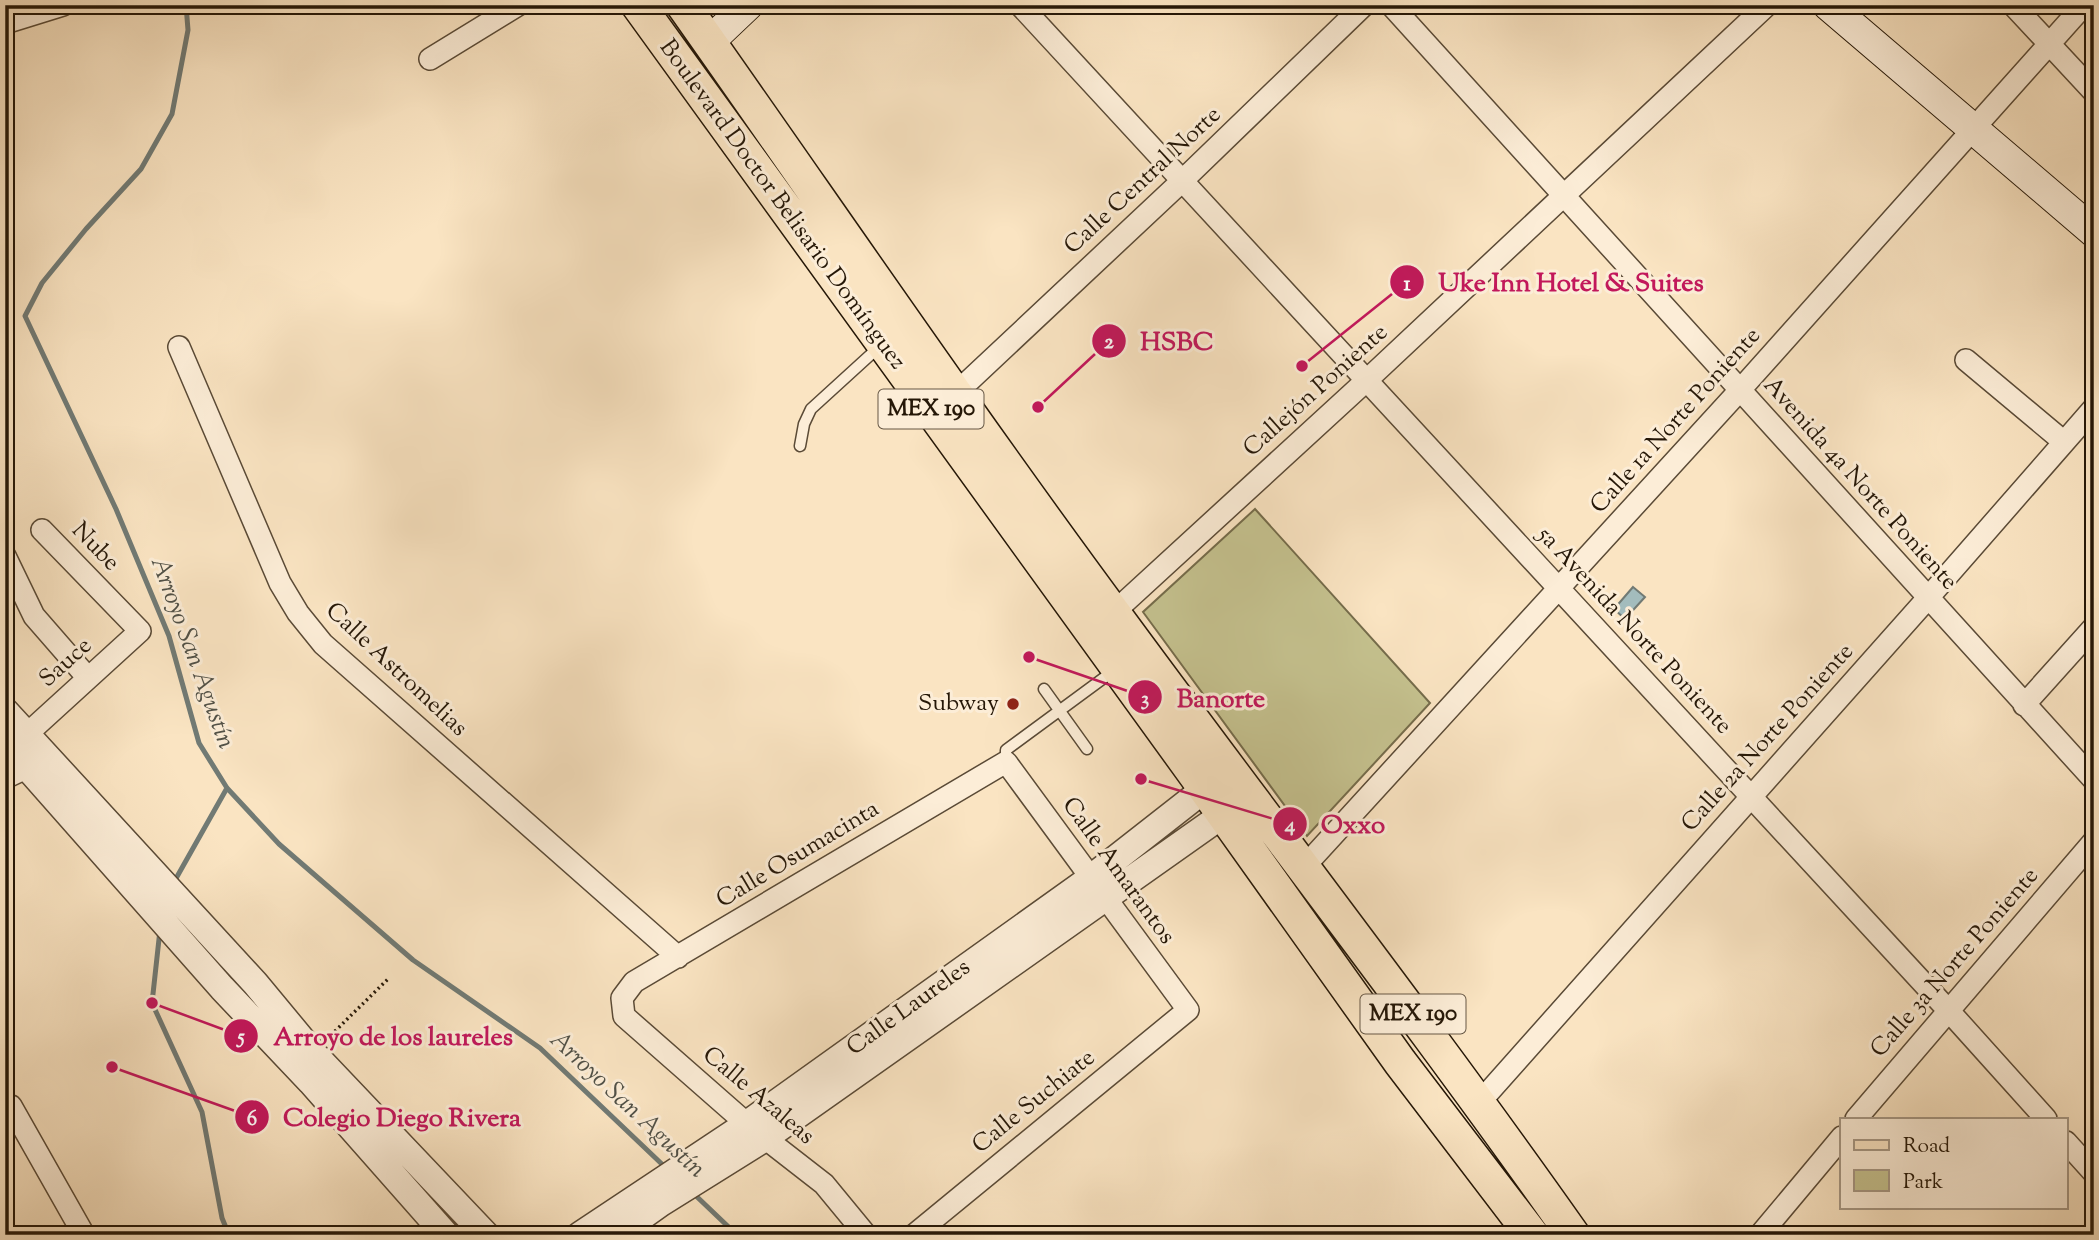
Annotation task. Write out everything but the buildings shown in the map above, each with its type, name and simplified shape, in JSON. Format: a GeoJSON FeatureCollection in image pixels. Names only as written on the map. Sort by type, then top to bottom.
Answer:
{"type":"FeatureCollection","features":[{"type":"Feature","properties":{"kind":"main road","name":"Boulevard Doctor Belisario Domínguez"},"geometry":{"type":"LineString","coordinates":[[638,5],[884,343],[1116,669],[1226,792]]}},
{"type":"Feature","properties":{"kind":"main road","name":"Boulevard Doctor Belisario Domínguez"},"geometry":{"type":"LineString","coordinates":[[683,5],[1113,613],[1226,792]]}},
{"type":"Feature","properties":{"kind":"main road"},"geometry":{"type":"LineString","coordinates":[[1828,5],[2094,232]]}},
{"type":"Feature","properties":{"kind":"main road"},"geometry":{"type":"LineString","coordinates":[[709,42],[735,10]]}},
{"type":"Feature","properties":{"kind":"main road","name":"MEX 190"},"geometry":{"type":"LineString","coordinates":[[1226,792],[1303,868],[1479,1103],[1558,1230]]}},
{"type":"Feature","properties":{"kind":"main road","name":"MEX 190"},"geometry":{"type":"LineString","coordinates":[[1226,792],[1400,1062],[1532,1235]]}},
{"type":"Feature","properties":{"kind":"street"},"geometry":{"type":"LineString","coordinates":[[5,23],[63,5]]}},
{"type":"Feature","properties":{"kind":"street"},"geometry":{"type":"LineString","coordinates":[[430,59],[518,5]]}},
{"type":"Feature","properties":{"kind":"street","name":"5a Avenida Norte Poniente"},"geometry":{"type":"LineString","coordinates":[[1020,5],[2045,1118]]}},
{"type":"Feature","properties":{"kind":"street","name":"Calle Central Norte"},"geometry":{"type":"LineString","coordinates":[[956,393],[1182,181],[1364,5]]}},
{"type":"Feature","properties":{"kind":"street","name":"Avenida 4a Norte Poniente"},"geometry":{"type":"LineString","coordinates":[[1391,5],[2094,780]]}},
{"type":"Feature","properties":{"kind":"street","name":"Callejón Poniente"},"geometry":{"type":"LineString","coordinates":[[1113,613],[1565,196],[1767,5]]}},
{"type":"Feature","properties":{"kind":"street"},"geometry":{"type":"LineString","coordinates":[[2013,5],[2094,92]]}},
{"type":"Feature","properties":{"kind":"street","name":"Calle 1a Norte Poniente"},"geometry":{"type":"LineString","coordinates":[[1303,868],[1740,390],[2084,5]]}},
{"type":"Feature","properties":{"kind":"street","name":"Calle Astromelias"},"geometry":{"type":"LineString","coordinates":[[179,347],[280,583],[298,613],[323,644],[678,957]]}},
{"type":"Feature","properties":{"kind":"street"},"geometry":{"type":"LineString","coordinates":[[1966,360],[2064,442]]}},
{"type":"Feature","properties":{"kind":"street","name":"Calle 2a Norte Poniente"},"geometry":{"type":"LineString","coordinates":[[1479,1103],[2094,408]]}},
{"type":"Feature","properties":{"kind":"street","name":"Nube"},"geometry":{"type":"LineString","coordinates":[[42,530],[140,631]]}},
{"type":"Feature","properties":{"kind":"street"},"geometry":{"type":"LineString","coordinates":[[6,556],[34,616],[88,678]]}},
{"type":"Feature","properties":{"kind":"street"},"geometry":{"type":"LineString","coordinates":[[2024,705],[2094,627]]}},
{"type":"Feature","properties":{"kind":"street","name":"Sauce"},"geometry":{"type":"LineString","coordinates":[[16,738],[140,631]]}},
{"type":"Feature","properties":{"kind":"street"},"geometry":{"type":"LineString","coordinates":[[5,711],[16,738],[85,815],[155,913],[311,1082],[446,1235]]}},
{"type":"Feature","properties":{"kind":"street"},"geometry":{"type":"LineString","coordinates":[[16,738],[17,773],[85,815],[163,884],[247,974],[313,1053],[486,1235]]}},
{"type":"Feature","properties":{"kind":"street","name":"Calle Osumacinta"},"geometry":{"type":"LineString","coordinates":[[622,998],[634,982],[1006,762]]}},
{"type":"Feature","properties":{"kind":"street","name":"Calle Amarantos"},"geometry":{"type":"LineString","coordinates":[[1006,762],[1188,1010]]}},
{"type":"Feature","properties":{"kind":"street","name":"Calle Laureles"},"geometry":{"type":"LineString","coordinates":[[580,1235],[656,1195],[756,1131],[1097,888],[1226,792]]}},
{"type":"Feature","properties":{"kind":"street","name":"Calle 3a Norte Poniente"},"geometry":{"type":"LineString","coordinates":[[1857,1118],[2094,841]]}},
{"type":"Feature","properties":{"kind":"street"},"geometry":{"type":"LineString","coordinates":[[229,996],[247,974]]}},
{"type":"Feature","properties":{"kind":"street","name":"Calle Azaleas"},"geometry":{"type":"LineString","coordinates":[[622,998],[624,1016],[756,1131],[824,1184],[866,1235]]}},
{"type":"Feature","properties":{"kind":"street","name":"Calle Suchiate"},"geometry":{"type":"LineString","coordinates":[[914,1235],[1188,1010]]}},
{"type":"Feature","properties":{"kind":"street"},"geometry":{"type":"LineString","coordinates":[[8,1108],[84,1235]]}},
{"type":"Feature","properties":{"kind":"street"},"geometry":{"type":"LineString","coordinates":[[1760,1235],[1840,1139]]}},
{"type":"Feature","properties":{"kind":"street"},"geometry":{"type":"LineString","coordinates":[[2068,1144],[2094,1173]]}},
{"type":"Feature","properties":{"kind":"street"},"geometry":{"type":"LineString","coordinates":[[616,1235],[656,1195]]}},
{"type":"Feature","properties":{"kind":"lane"},"geometry":{"type":"LineString","coordinates":[[800,446],[804,424],[811,409],[884,343]]}},
{"type":"Feature","properties":{"kind":"lane"},"geometry":{"type":"LineString","coordinates":[[1006,762],[1006,751],[1116,669]]}},
{"type":"Feature","properties":{"kind":"lane"},"geometry":{"type":"LineString","coordinates":[[1044,689],[1087,749]]}},
{"type":"Feature","properties":{"kind":"path"},"geometry":{"type":"LineString","coordinates":[[313,1053],[389,978]]}},
{"type":"Feature","properties":{"kind":"green space"},"geometry":{"type":"Polygon","coordinates":[[[1255,509],[1430,703],[1307,836],[1143,612],[1255,509]]]}},
{"type":"Feature","properties":{"kind":"water"},"geometry":{"type":"Polygon","coordinates":[[[1633,587],[1645,597],[1625,619],[1614,609],[1633,587]]]}},
{"type":"Feature","properties":{"kind":"waterway","name":"Arroyo San Agustín"},"geometry":{"type":"LineString","coordinates":[[186,5],[188,30],[172,114],[141,169],[86,229],[42,283],[25,316],[116,509],[169,636],[199,743],[227,788],[279,844],[413,960],[540,1048],[666,1168]]}},
{"type":"Feature","properties":{"kind":"waterway"},"geometry":{"type":"LineString","coordinates":[[174,882],[227,788]]}},
{"type":"Feature","properties":{"kind":"waterway"},"geometry":{"type":"LineString","coordinates":[[160,930],[152,1003],[202,1112],[222,1218],[229,1235]]}},
{"type":"Feature","properties":{"kind":"waterway","name":"Arroyo San Agustín"},"geometry":{"type":"LineString","coordinates":[[694,1194],[737,1235]]}},
{"type":"Feature","properties":{"kind":"place","name":"Uke Inn Hotel & Suites"},"geometry":{"type":"Point","coordinates":[1302,366]}},
{"type":"Feature","properties":{"kind":"place","name":"HSBC"},"geometry":{"type":"Point","coordinates":[1038,407]}},
{"type":"Feature","properties":{"kind":"place","name":"Banorte"},"geometry":{"type":"Point","coordinates":[1029,657]}},
{"type":"Feature","properties":{"kind":"place","name":"Subway"},"geometry":{"type":"Point","coordinates":[1013,704]}},
{"type":"Feature","properties":{"kind":"place","name":"Oxxo"},"geometry":{"type":"Point","coordinates":[1141,779]}},
{"type":"Feature","properties":{"kind":"place","name":"Arroyo de los laureles"},"geometry":{"type":"Point","coordinates":[152,1003]}},
{"type":"Feature","properties":{"kind":"place","name":"Colegio Diego Rivera"},"geometry":{"type":"Point","coordinates":[112,1067]}}]}
